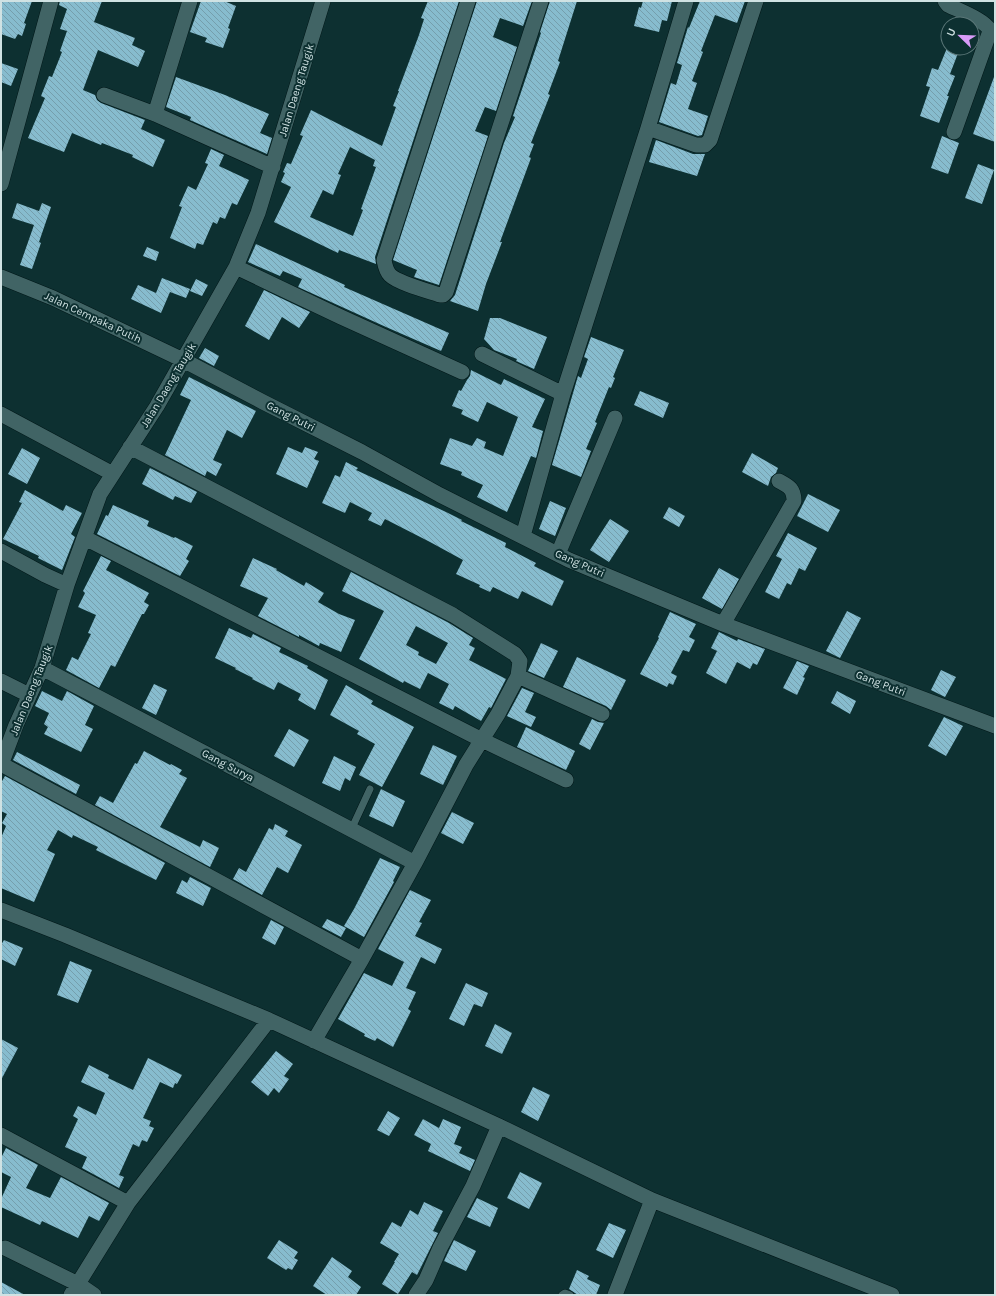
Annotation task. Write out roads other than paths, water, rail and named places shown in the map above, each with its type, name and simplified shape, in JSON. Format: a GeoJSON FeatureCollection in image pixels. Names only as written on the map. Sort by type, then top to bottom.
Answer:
{"type":"FeatureCollection","features":[{"type":"Feature","properties":{"kind":"street"},"geometry":{"type":"LineString","coordinates":[[1,184],[51,1]]}},
{"type":"Feature","properties":{"kind":"street"},"geometry":{"type":"LineString","coordinates":[[155,114],[190,1]]}},
{"type":"Feature","properties":{"kind":"street","name":"Jalan Daeng Taugik"},"geometry":{"type":"LineString","coordinates":[[1,764],[16,725],[42,668],[67,585],[100,494],[157,406],[236,267],[258,213],[323,1]]}},
{"type":"Feature","properties":{"kind":"street"},"geometry":{"type":"LineString","coordinates":[[468,1],[384,260],[390,275],[407,284],[440,295],[443,295],[446,292],[541,1]]}},
{"type":"Feature","properties":{"kind":"street"},"geometry":{"type":"LineString","coordinates":[[522,536],[563,394],[648,128],[686,1]]}},
{"type":"Feature","properties":{"kind":"street"},"geometry":{"type":"LineString","coordinates":[[648,128],[696,145],[702,146],[707,144],[710,140],[756,1]]}},
{"type":"Feature","properties":{"kind":"street"},"geometry":{"type":"LineString","coordinates":[[946,1],[948,5],[983,23],[990,31],[954,132]]}},
{"type":"Feature","properties":{"kind":"street"},"geometry":{"type":"LineString","coordinates":[[104,95],[155,114],[272,167]]}},
{"type":"Feature","properties":{"kind":"street"},"geometry":{"type":"LineString","coordinates":[[236,267],[340,317],[462,372]]}},
{"type":"Feature","properties":{"kind":"street","name":"Jalan Cempaka Putih"},"geometry":{"type":"LineString","coordinates":[[1,277],[53,298],[183,360]]}},
{"type":"Feature","properties":{"kind":"street"},"geometry":{"type":"LineString","coordinates":[[482,354],[563,394]]}},
{"type":"Feature","properties":{"kind":"street","name":"Gang Putri"},"geometry":{"type":"LineString","coordinates":[[183,360],[362,452],[440,495],[558,554],[724,624],[995,726]]}},
{"type":"Feature","properties":{"kind":"street"},"geometry":{"type":"LineString","coordinates":[[1,414],[113,474]]}},
{"type":"Feature","properties":{"kind":"street"},"geometry":{"type":"LineString","coordinates":[[558,554],[615,418]]}},
{"type":"Feature","properties":{"kind":"street"},"geometry":{"type":"LineString","coordinates":[[130,447],[453,615],[515,654],[520,660],[518,676],[498,714],[466,765],[415,863],[314,1041]]}},
{"type":"Feature","properties":{"kind":"street"},"geometry":{"type":"LineString","coordinates":[[724,624],[794,500],[794,494],[790,487],[779,480]]}},
{"type":"Feature","properties":{"kind":"street"},"geometry":{"type":"LineString","coordinates":[[85,538],[482,740],[566,780]]}},
{"type":"Feature","properties":{"kind":"street"},"geometry":{"type":"LineString","coordinates":[[1,552],[67,585]]}},
{"type":"Feature","properties":{"kind":"street","name":"Gang Surya"},"geometry":{"type":"LineString","coordinates":[[42,668],[415,863]]}},
{"type":"Feature","properties":{"kind":"street"},"geometry":{"type":"LineString","coordinates":[[518,676],[602,714]]}},
{"type":"Feature","properties":{"kind":"street"},"geometry":{"type":"LineString","coordinates":[[1,681],[29,695]]}},
{"type":"Feature","properties":{"kind":"street"},"geometry":{"type":"LineString","coordinates":[[1,764],[362,958]]}},
{"type":"Feature","properties":{"kind":"street"},"geometry":{"type":"LineString","coordinates":[[1,910],[269,1020],[500,1126],[652,1200],[892,1295]]}},
{"type":"Feature","properties":{"kind":"street"},"geometry":{"type":"LineString","coordinates":[[75,1290],[128,1202],[269,1020]]}},
{"type":"Feature","properties":{"kind":"street"},"geometry":{"type":"LineString","coordinates":[[416,1295],[426,1280],[440,1248],[473,1186],[500,1126]]}},
{"type":"Feature","properties":{"kind":"street"},"geometry":{"type":"LineString","coordinates":[[1,1135],[128,1202]]}},
{"type":"Feature","properties":{"kind":"street"},"geometry":{"type":"LineString","coordinates":[[615,1295],[652,1200]]}},
{"type":"Feature","properties":{"kind":"street"},"geometry":{"type":"LineString","coordinates":[[5,1248],[75,1290],[94,1295]]}},
{"type":"Feature","properties":{"kind":"lane"},"geometry":{"type":"LineString","coordinates":[[351,830],[370,789]]}},
{"type":"Feature","properties":{"kind":"lane"},"geometry":{"type":"LineString","coordinates":[[562,1295],[565,1293],[570,1295]]}}]}
